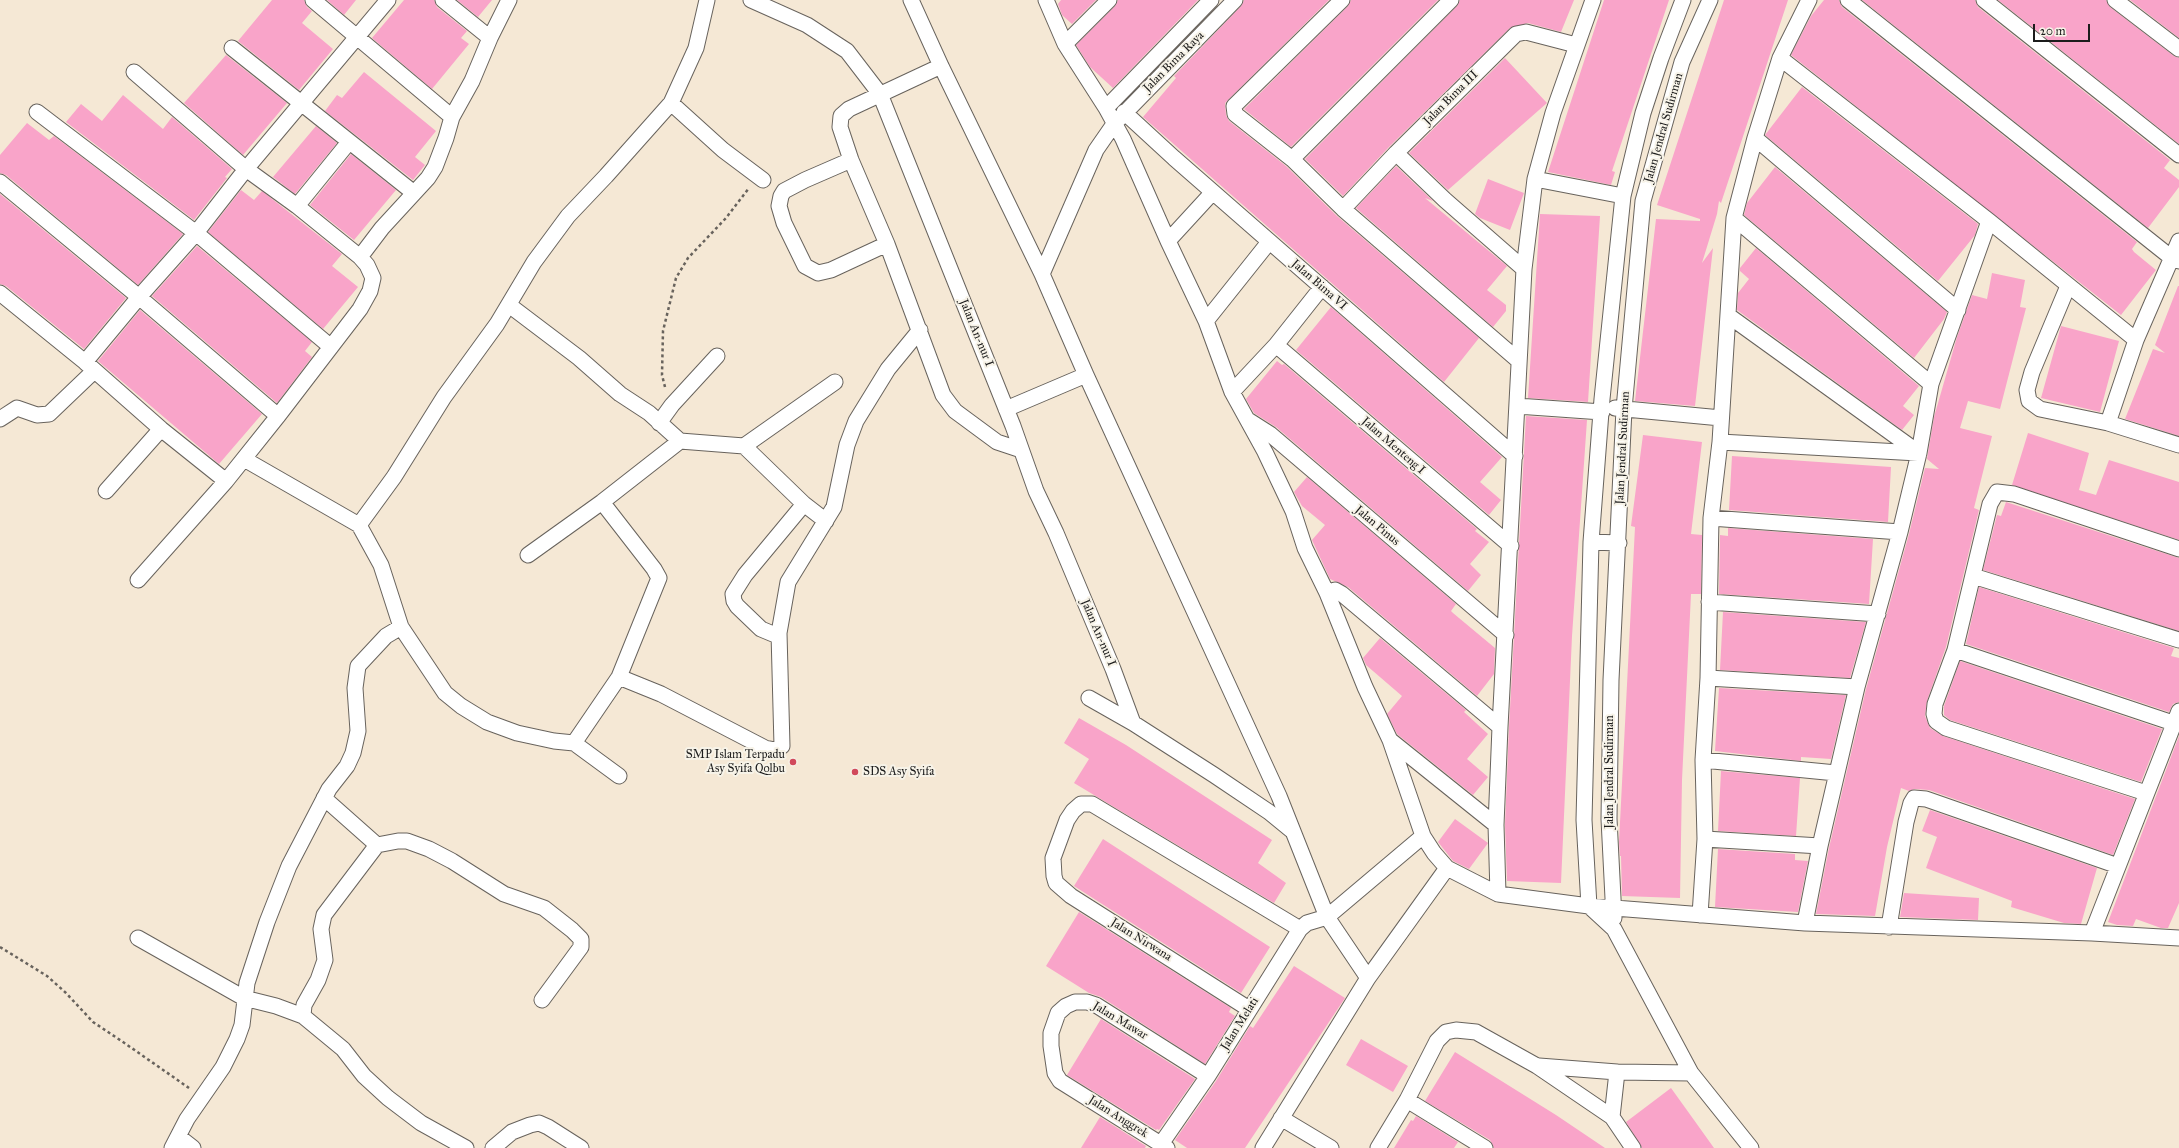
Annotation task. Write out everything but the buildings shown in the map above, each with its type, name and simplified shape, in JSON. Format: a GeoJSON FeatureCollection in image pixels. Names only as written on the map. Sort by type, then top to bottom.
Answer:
{"type":"FeatureCollection","features":[{"type":"Feature","properties":{"kind":"street"},"geometry":{"type":"LineString","coordinates":[[312,0],[355,38],[452,117]]}},
{"type":"Feature","properties":{"kind":"street"},"geometry":{"type":"LineString","coordinates":[[0,419],[17,408],[37,415],[49,414],[90,366],[139,297],[196,233],[246,169],[388,0]]}},
{"type":"Feature","properties":{"kind":"street"},"geometry":{"type":"LineString","coordinates":[[443,0],[490,38]]}},
{"type":"Feature","properties":{"kind":"street"},"geometry":{"type":"LineString","coordinates":[[360,258],[382,228],[414,193],[434,167],[446,138],[452,117],[472,81],[490,38],[509,0]]}},
{"type":"Feature","properties":{"kind":"street"},"geometry":{"type":"LineString","coordinates":[[359,525],[394,478],[444,397],[509,305],[534,262],[568,216],[606,176],[670,103],[696,48],[707,0]]}},
{"type":"Feature","properties":{"kind":"street","name":"Jalan An-nur I"},"geometry":{"type":"LineString","coordinates":[[751,0],[807,25],[847,51],[880,94],[1006,408],[1036,491],[1056,532],[1113,669],[1133,723]]}},
{"type":"Feature","properties":{"kind":"street"},"geometry":{"type":"LineString","coordinates":[[911,0],[941,66],[1042,274],[1086,375],[1276,788],[1327,917],[1368,978]]}},
{"type":"Feature","properties":{"kind":"street"},"geometry":{"type":"LineString","coordinates":[[1046,0],[1065,44],[1106,108],[1123,139],[1168,242],[1206,321],[1232,392],[1279,480],[1293,511],[1305,548],[1328,594],[1365,686],[1390,740],[1423,836],[1434,853],[1447,868],[1498,894],[1589,906],[1889,928],[2092,933],[2179,937]]}},
{"type":"Feature","properties":{"kind":"street"},"geometry":{"type":"LineString","coordinates":[[1065,44],[1109,0]]}},
{"type":"Feature","properties":{"kind":"street","name":"Jalan Bima Raya"},"geometry":{"type":"LineString","coordinates":[[1106,108],[1211,0]]}},
{"type":"Feature","properties":{"kind":"street","name":"Jalan Bima Raya"},"geometry":{"type":"LineString","coordinates":[[1042,274],[1096,150],[1114,124],[1124,112],[1235,0]]}},
{"type":"Feature","properties":{"kind":"street"},"geometry":{"type":"LineString","coordinates":[[1342,0],[1234,106],[1234,112],[1238,119],[1292,159],[1343,209],[1519,361]]}},
{"type":"Feature","properties":{"kind":"street"},"geometry":{"type":"LineString","coordinates":[[1292,159],[1451,0]]}},
{"type":"Feature","properties":{"kind":"street"},"geometry":{"type":"LineString","coordinates":[[1498,894],[1496,825],[1500,727],[1511,546],[1524,269],[1534,179],[1553,113],[1593,0]]}},
{"type":"Feature","properties":{"kind":"street","name":"Jalan Jendral Sudirman"},"geometry":{"type":"LineString","coordinates":[[1589,906],[1584,820],[1591,542],[1602,409],[1623,196],[1643,113],[1661,58],[1683,0]]}},
{"type":"Feature","properties":{"kind":"street","name":"Jalan Jendral Sudirman"},"geometry":{"type":"LineString","coordinates":[[1614,929],[1609,804],[1612,680],[1624,409],[1643,201],[1682,62],[1710,0]]}},
{"type":"Feature","properties":{"kind":"street"},"geometry":{"type":"LineString","coordinates":[[1700,915],[1705,839],[1703,760],[1708,678],[1711,518],[1722,418],[1734,218],[1755,138],[1780,58],[1809,0]]}},
{"type":"Feature","properties":{"kind":"street"},"geometry":{"type":"LineString","coordinates":[[1848,0],[2176,260]]}},
{"type":"Feature","properties":{"kind":"street"},"geometry":{"type":"LineString","coordinates":[[1984,0],[2179,155]]}},
{"type":"Feature","properties":{"kind":"street"},"geometry":{"type":"LineString","coordinates":[[2115,0],[2179,49]]}},
{"type":"Feature","properties":{"kind":"street","name":"Jalan Bima III"},"geometry":{"type":"LineString","coordinates":[[1343,209],[1396,153],[1516,34],[1526,32],[1576,45]]}},
{"type":"Feature","properties":{"kind":"street"},"geometry":{"type":"LineString","coordinates":[[232,48],[302,102],[349,142],[414,193]]}},
{"type":"Feature","properties":{"kind":"street"},"geometry":{"type":"LineString","coordinates":[[1780,58],[1989,221],[2136,340]]}},
{"type":"Feature","properties":{"kind":"street"},"geometry":{"type":"LineString","coordinates":[[941,66],[849,109],[841,116],[840,127],[851,160],[887,244],[920,330],[939,385],[948,403],[966,420],[997,442],[1021,450]]}},
{"type":"Feature","properties":{"kind":"street"},"geometry":{"type":"LineString","coordinates":[[134,72],[246,169],[297,206],[360,258],[372,271],[373,284],[360,308],[244,459],[138,580]]}},
{"type":"Feature","properties":{"kind":"street"},"geometry":{"type":"LineString","coordinates":[[670,103],[723,150],[763,180]]}},
{"type":"Feature","properties":{"kind":"street"},"geometry":{"type":"LineString","coordinates":[[37,112],[196,233],[331,347]]}},
{"type":"Feature","properties":{"kind":"street","name":"Jalan Bima VI"},"geometry":{"type":"LineString","coordinates":[[1124,112],[1213,192],[1515,456]]}},
{"type":"Feature","properties":{"kind":"street"},"geometry":{"type":"LineString","coordinates":[[1755,138],[1958,310]]}},
{"type":"Feature","properties":{"kind":"street"},"geometry":{"type":"LineString","coordinates":[[297,206],[349,142]]}},
{"type":"Feature","properties":{"kind":"street"},"geometry":{"type":"LineString","coordinates":[[1396,153],[1445,200],[1524,269]]}},
{"type":"Feature","properties":{"kind":"street"},"geometry":{"type":"LineString","coordinates":[[851,160],[784,191],[781,196],[779,206],[784,223],[805,266],[818,273],[831,270],[887,244]]}},
{"type":"Feature","properties":{"kind":"street"},"geometry":{"type":"LineString","coordinates":[[1534,179],[1623,196]]}},
{"type":"Feature","properties":{"kind":"street"},"geometry":{"type":"LineString","coordinates":[[0,182],[139,297],[278,416]]}},
{"type":"Feature","properties":{"kind":"street"},"geometry":{"type":"LineString","coordinates":[[1168,242],[1213,192]]}},
{"type":"Feature","properties":{"kind":"street"},"geometry":{"type":"LineString","coordinates":[[1734,218],[1931,384]]}},
{"type":"Feature","properties":{"kind":"street"},"geometry":{"type":"LineString","coordinates":[[1805,923],[1836,773],[1857,687],[1900,532],[1919,453],[1931,384],[1989,221]]}},
{"type":"Feature","properties":{"kind":"street"},"geometry":{"type":"LineString","coordinates":[[2108,423],[2136,340],[2176,260],[2179,241]]}},
{"type":"Feature","properties":{"kind":"street"},"geometry":{"type":"LineString","coordinates":[[1206,321],[1270,242]]}},
{"type":"Feature","properties":{"kind":"street"},"geometry":{"type":"LineString","coordinates":[[2068,286],[2032,372],[2027,390],[2029,401],[2040,408],[2108,423],[2179,444]]}},
{"type":"Feature","properties":{"kind":"street"},"geometry":{"type":"LineString","coordinates":[[1232,392],[1276,345],[1322,287]]}},
{"type":"Feature","properties":{"kind":"street"},"geometry":{"type":"LineString","coordinates":[[0,293],[90,366],[161,429],[226,481]]}},
{"type":"Feature","properties":{"kind":"street"},"geometry":{"type":"LineString","coordinates":[[509,305],[680,441],[744,446],[804,504],[826,521]]}},
{"type":"Feature","properties":{"kind":"street"},"geometry":{"type":"LineString","coordinates":[[1729,316],[1919,453]]}},
{"type":"Feature","properties":{"kind":"street"},"geometry":{"type":"LineString","coordinates":[[618,677],[661,694],[765,748],[779,750],[782,741],[779,633],[784,598],[790,576],[834,507],[847,445],[856,421],[888,369],[920,330]]}},
{"type":"Feature","properties":{"kind":"street","name":"Jalan Menteng I"},"geometry":{"type":"LineString","coordinates":[[1276,345],[1511,546]]}},
{"type":"Feature","properties":{"kind":"street"},"geometry":{"type":"LineString","coordinates":[[659,423],[672,405],[717,356]]}},
{"type":"Feature","properties":{"kind":"street"},"geometry":{"type":"LineString","coordinates":[[1006,408],[1086,375]]}},
{"type":"Feature","properties":{"kind":"street"},"geometry":{"type":"LineString","coordinates":[[744,446],[835,382]]}},
{"type":"Feature","properties":{"kind":"street"},"geometry":{"type":"LineString","coordinates":[[1517,406],[1624,409],[1722,418]]}},
{"type":"Feature","properties":{"kind":"street","name":"Jalan Pinus"},"geometry":{"type":"LineString","coordinates":[[1247,420],[1270,434],[1506,635]]}},
{"type":"Feature","properties":{"kind":"street"},"geometry":{"type":"LineString","coordinates":[[106,491],[161,429]]}},
{"type":"Feature","properties":{"kind":"street"},"geometry":{"type":"LineString","coordinates":[[528,555],[602,502],[680,441]]}},
{"type":"Feature","properties":{"kind":"street"},"geometry":{"type":"LineString","coordinates":[[1720,442],[1919,453]]}},
{"type":"Feature","properties":{"kind":"street"},"geometry":{"type":"LineString","coordinates":[[244,459],[359,525],[381,565],[401,627],[446,693],[461,706],[487,722],[517,733],[554,741],[574,743],[620,776]]}},
{"type":"Feature","properties":{"kind":"street"},"geometry":{"type":"LineString","coordinates":[[2146,793],[1940,725],[1934,714],[1935,704],[1955,650],[1990,504],[1997,492],[2014,494],[2179,549]]}},
{"type":"Feature","properties":{"kind":"street"},"geometry":{"type":"LineString","coordinates":[[574,743],[618,677],[659,578],[654,569],[602,502]]}},
{"type":"Feature","properties":{"kind":"street"},"geometry":{"type":"LineString","coordinates":[[779,633],[773,634],[761,629],[737,606],[734,601],[733,594],[745,575],[804,504]]}},
{"type":"Feature","properties":{"kind":"street"},"geometry":{"type":"LineString","coordinates":[[1711,518],[1900,532]]}},
{"type":"Feature","properties":{"kind":"street"},"geometry":{"type":"LineString","coordinates":[[1591,542],[1619,543]]}},
{"type":"Feature","properties":{"kind":"street"},"geometry":{"type":"LineString","coordinates":[[1973,576],[2179,640]]}},
{"type":"Feature","properties":{"kind":"street"},"geometry":{"type":"LineString","coordinates":[[1328,594],[1335,590],[1342,594],[1500,727]]}},
{"type":"Feature","properties":{"kind":"street"},"geometry":{"type":"LineString","coordinates":[[1709,602],[1878,614]]}},
{"type":"Feature","properties":{"kind":"street"},"geometry":{"type":"LineString","coordinates":[[193,1148],[176,1143],[187,1119],[223,1067],[237,1039],[242,1025],[246,983],[283,879],[328,788],[346,766],[357,742],[358,731],[355,688],[358,666],[386,636],[401,627]]}},
{"type":"Feature","properties":{"kind":"street"},"geometry":{"type":"LineString","coordinates":[[1955,650],[2176,717],[2092,933]]}},
{"type":"Feature","properties":{"kind":"street"},"geometry":{"type":"LineString","coordinates":[[1708,678],[1857,687]]}},
{"type":"Feature","properties":{"kind":"street"},"geometry":{"type":"LineString","coordinates":[[1089,698],[1133,723],[1269,812],[1293,831]]}},
{"type":"Feature","properties":{"kind":"street"},"geometry":{"type":"LineString","coordinates":[[1390,740],[1496,825]]}},
{"type":"Feature","properties":{"kind":"street"},"geometry":{"type":"LineString","coordinates":[[1703,760],[1836,773]]}},
{"type":"Feature","properties":{"kind":"street"},"geometry":{"type":"LineString","coordinates":[[324,798],[377,845]]}},
{"type":"Feature","properties":{"kind":"street"},"geometry":{"type":"LineString","coordinates":[[1889,928],[1906,822],[1911,803],[1914,798],[1926,799],[2118,866]]}},
{"type":"Feature","properties":{"kind":"street","name":"Jalan Nirwana"},"geometry":{"type":"LineString","coordinates":[[1249,1009],[1068,893],[1056,883],[1053,858],[1067,820],[1072,811],[1081,804],[1092,804],[1300,929]]}},
{"type":"Feature","properties":{"kind":"street"},"geometry":{"type":"LineString","coordinates":[[1327,917],[1423,836]]}},
{"type":"Feature","properties":{"kind":"street"},"geometry":{"type":"LineString","coordinates":[[1705,839],[1820,846]]}},
{"type":"Feature","properties":{"kind":"street"},"geometry":{"type":"LineString","coordinates":[[303,1016],[304,1005],[318,980],[325,960],[321,929],[324,915],[377,845],[398,841],[407,841],[429,849],[452,861],[504,894],[544,908],[581,939],[581,947],[542,1000]]}},
{"type":"Feature","properties":{"kind":"street"},"geometry":{"type":"LineString","coordinates":[[1263,1148],[1368,978],[1447,868]]}},
{"type":"Feature","properties":{"kind":"street"},"geometry":{"type":"LineString","coordinates":[[1589,906],[1614,929],[1691,1073],[1751,1148]]}},
{"type":"Feature","properties":{"kind":"street","name":"Jalan Melati"},"geometry":{"type":"LineString","coordinates":[[1164,1146],[1300,929],[1307,923],[1327,917]]}},
{"type":"Feature","properties":{"kind":"street"},"geometry":{"type":"LineString","coordinates":[[138,938],[244,998],[276,1006],[303,1016],[343,1048],[364,1076],[388,1098],[421,1123],[466,1148]]}},
{"type":"Feature","properties":{"kind":"street","name":"Jalan Mawar"},"geometry":{"type":"LineString","coordinates":[[1068,1086],[1060,1081],[1055,1073],[1052,1060],[1050,1033],[1058,1013],[1066,1006],[1075,1002],[1087,1002],[1096,1005],[1208,1076]]}},
{"type":"Feature","properties":{"kind":"street"},"geometry":{"type":"LineString","coordinates":[[1378,1148],[1407,1100],[1437,1040],[1446,1032],[1456,1030],[1476,1032],[1537,1066],[1612,1117],[1633,1148]]}},
{"type":"Feature","properties":{"kind":"street"},"geometry":{"type":"LineString","coordinates":[[1537,1066],[1617,1072],[1691,1073]]}},
{"type":"Feature","properties":{"kind":"street"},"geometry":{"type":"LineString","coordinates":[[1612,1117],[1617,1072]]}},
{"type":"Feature","properties":{"kind":"street","name":"Jalan Anggrek"},"geometry":{"type":"LineString","coordinates":[[1068,1086],[1164,1146]]}},
{"type":"Feature","properties":{"kind":"street"},"geometry":{"type":"LineString","coordinates":[[1407,1100],[1485,1148]]}},
{"type":"Feature","properties":{"kind":"street"},"geometry":{"type":"LineString","coordinates":[[1281,1118],[1331,1148]]}},
{"type":"Feature","properties":{"kind":"street"},"geometry":{"type":"LineString","coordinates":[[493,1148],[512,1132],[530,1125],[539,1124],[548,1127],[581,1148]]}},
{"type":"Feature","properties":{"kind":"path"},"geometry":{"type":"LineString","coordinates":[[672,405],[666,394],[662,375],[662,346],[663,331],[676,278],[688,258],[726,218],[746,191],[763,180]]}},
{"type":"Feature","properties":{"kind":"path"},"geometry":{"type":"LineString","coordinates":[[0,947],[47,976],[66,993],[93,1022],[124,1042],[201,1097]]}},
{"type":"Feature","properties":{"kind":"place","name":"SMP Islam Terpadu Asy Syifa Qolbu"},"geometry":{"type":"Point","coordinates":[793,762]}},
{"type":"Feature","properties":{"kind":"place","name":"SDS Asy Syifa"},"geometry":{"type":"Point","coordinates":[855,772]}}]}
